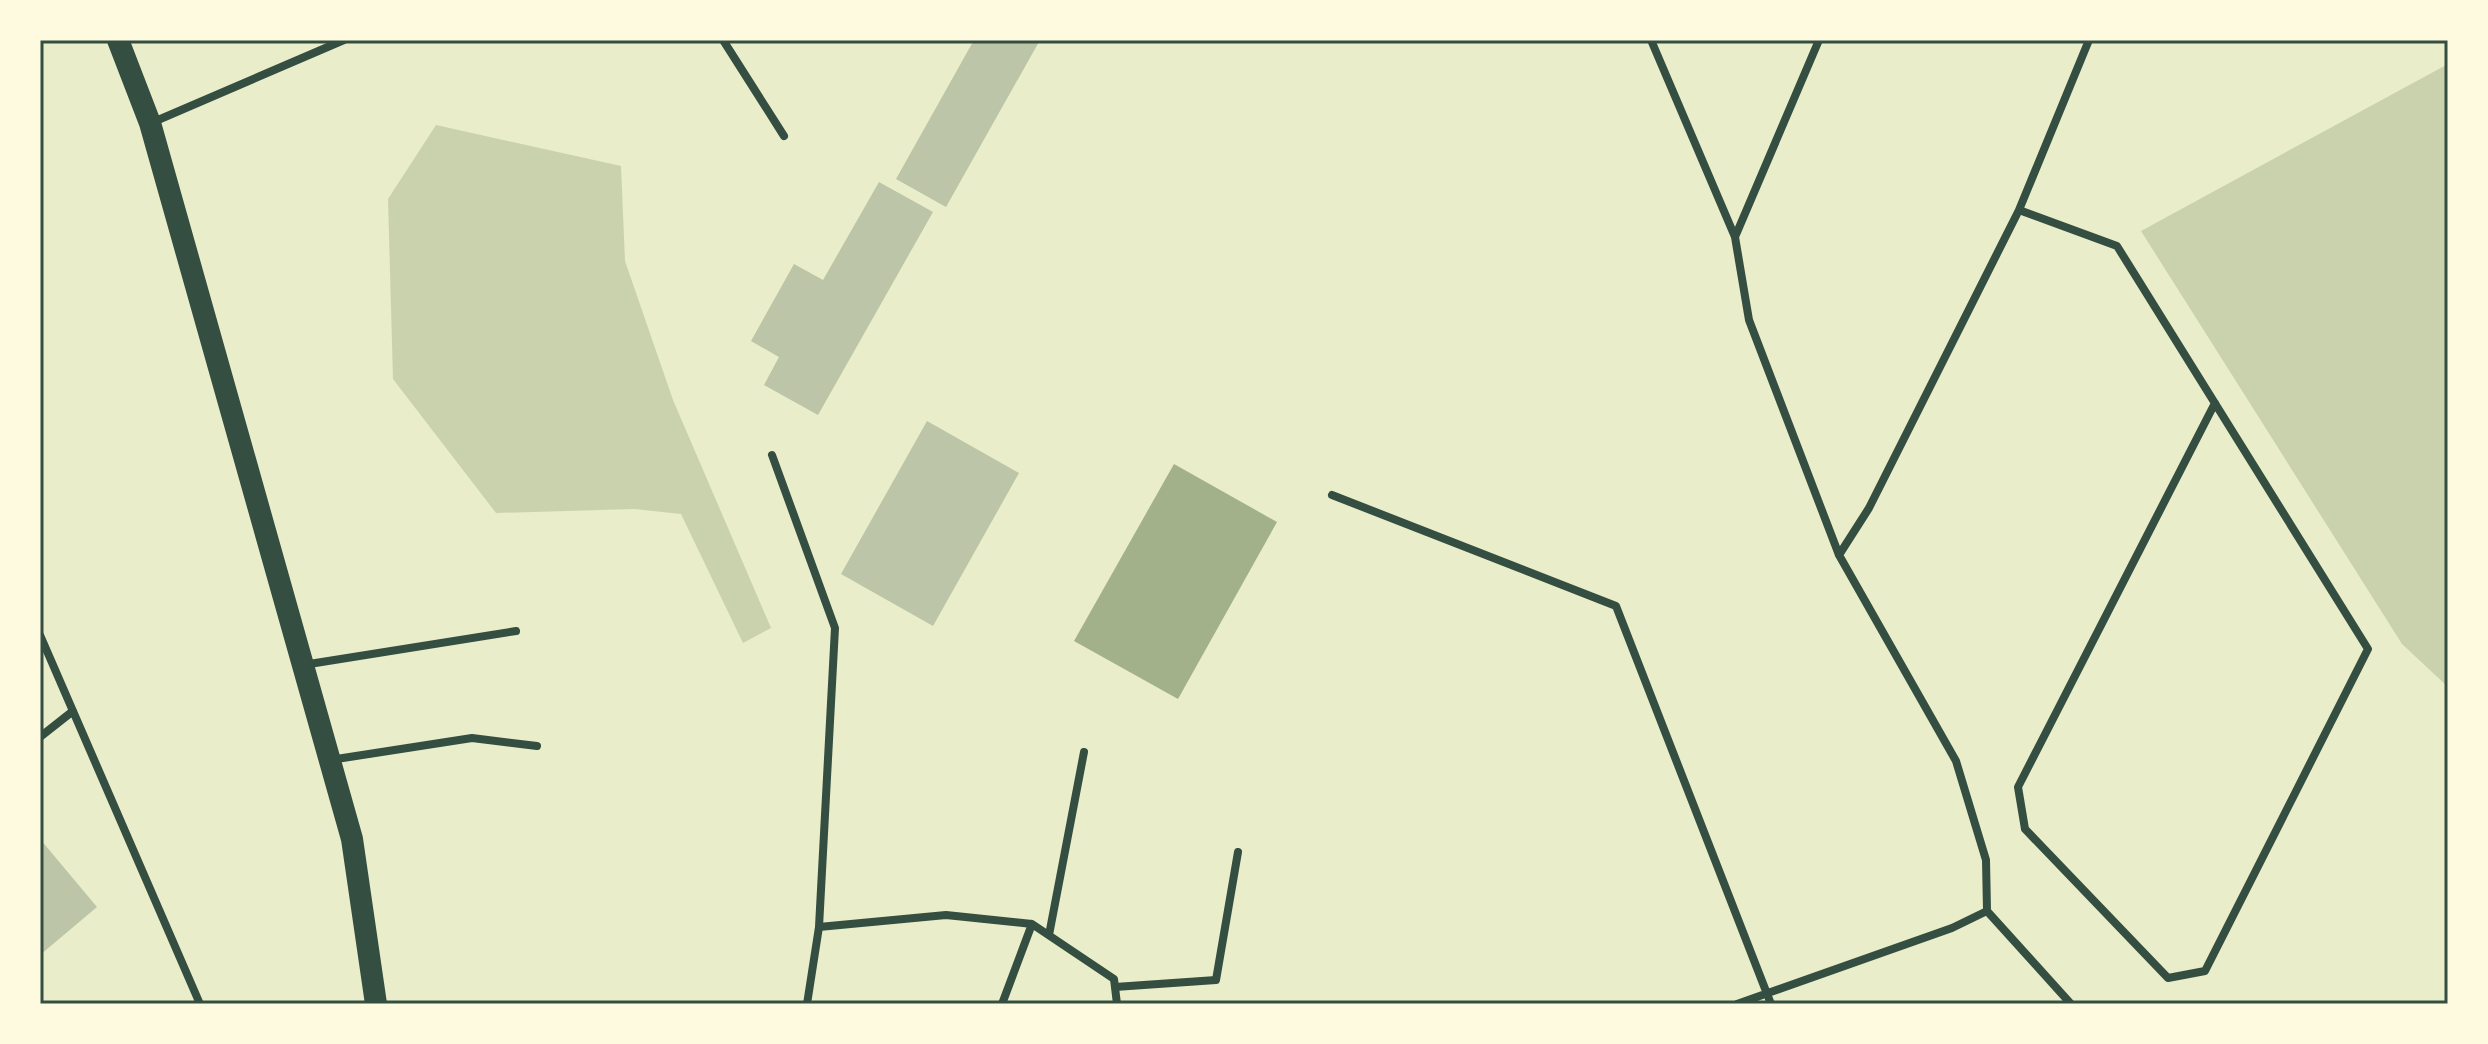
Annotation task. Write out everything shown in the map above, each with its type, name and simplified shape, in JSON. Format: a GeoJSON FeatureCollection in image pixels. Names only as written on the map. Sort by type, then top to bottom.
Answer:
{"type":"FeatureCollection","features":[{"type":"Feature","properties":{"kind":"highway"},"geometry":{"type":"LineString","coordinates":[[118,40],[150,123],[352,839],[376,1004]]}},
{"type":"Feature","properties":{"kind":"street"},"geometry":{"type":"LineString","coordinates":[[150,123],[344,40]]}},
{"type":"Feature","properties":{"kind":"street"},"geometry":{"type":"LineString","coordinates":[[723,40],[784,136]]}},
{"type":"Feature","properties":{"kind":"street"},"geometry":{"type":"LineString","coordinates":[[1651,40],[1735,237],[1749,320],[1839,555],[1956,761],[1986,860],[1987,911],[2071,1004]]}},
{"type":"Feature","properties":{"kind":"street"},"geometry":{"type":"LineString","coordinates":[[1735,237],[1819,40]]}},
{"type":"Feature","properties":{"kind":"street"},"geometry":{"type":"LineString","coordinates":[[1839,555],[1869,508],[2019,210],[2089,40]]}},
{"type":"Feature","properties":{"kind":"street"},"geometry":{"type":"LineString","coordinates":[[2019,210],[2117,246],[2215,403],[2368,649],[2205,971],[2168,978],[2025,829],[2018,787],[2215,403]]}},
{"type":"Feature","properties":{"kind":"street"},"geometry":{"type":"LineString","coordinates":[[772,455],[835,628],[819,927],[807,1004]]}},
{"type":"Feature","properties":{"kind":"street"},"geometry":{"type":"LineString","coordinates":[[1332,495],[1616,606],[1771,1004]]}},
{"type":"Feature","properties":{"kind":"street"},"geometry":{"type":"LineString","coordinates":[[302,665],[516,631]]}},
{"type":"Feature","properties":{"kind":"street"},"geometry":{"type":"LineString","coordinates":[[40,635],[200,1004]]}},
{"type":"Feature","properties":{"kind":"street"},"geometry":{"type":"LineString","coordinates":[[40,737],[73,711]]}},
{"type":"Feature","properties":{"kind":"street"},"geometry":{"type":"LineString","coordinates":[[329,760],[472,738],[537,746]]}},
{"type":"Feature","properties":{"kind":"street"},"geometry":{"type":"LineString","coordinates":[[1049,935],[1084,752]]}},
{"type":"Feature","properties":{"kind":"street"},"geometry":{"type":"LineString","coordinates":[[1115,987],[1216,980],[1238,852]]}},
{"type":"Feature","properties":{"kind":"street"},"geometry":{"type":"LineString","coordinates":[[1737,1004],[1952,928],[1987,911]]}},
{"type":"Feature","properties":{"kind":"street"},"geometry":{"type":"LineString","coordinates":[[819,927],[946,915],[1032,924],[1114,979],[1117,1004]]}},
{"type":"Feature","properties":{"kind":"street"},"geometry":{"type":"LineString","coordinates":[[1002,1004],[1032,924]]}},
{"type":"Feature","properties":{"kind":"shaded area"},"geometry":{"type":"Polygon","coordinates":[[[2448,64],[2448,687],[2402,644],[2141,231],[2448,64]]]}},
{"type":"Feature","properties":{"kind":"shaded area"},"geometry":{"type":"Polygon","coordinates":[[[436,125],[621,166],[625,261],[673,400],[771,628],[743,643],[681,514],[634,509],[496,513],[393,379],[388,199],[436,125]]]}},
{"type":"Feature","properties":{"kind":"shaded area"},"geometry":{"type":"Polygon","coordinates":[[[1174,464],[1277,522],[1178,699],[1074,641],[1174,464]]]}},
{"type":"Feature","properties":{"kind":"building"},"geometry":{"type":"Polygon","coordinates":[[[974,40],[1040,40],[946,207],[896,179],[974,40]]]}},
{"type":"Feature","properties":{"kind":"building"},"geometry":{"type":"Polygon","coordinates":[[[879,182],[933,212],[818,415],[764,385],[779,357],[751,341],[794,264],[823,280],[879,182]]]}},
{"type":"Feature","properties":{"kind":"building"},"geometry":{"type":"Polygon","coordinates":[[[927,421],[1019,473],[933,626],[841,574],[927,421]]]}},
{"type":"Feature","properties":{"kind":"building"},"geometry":{"type":"Polygon","coordinates":[[[40,839],[97,907],[40,955],[40,839]]]}}]}
